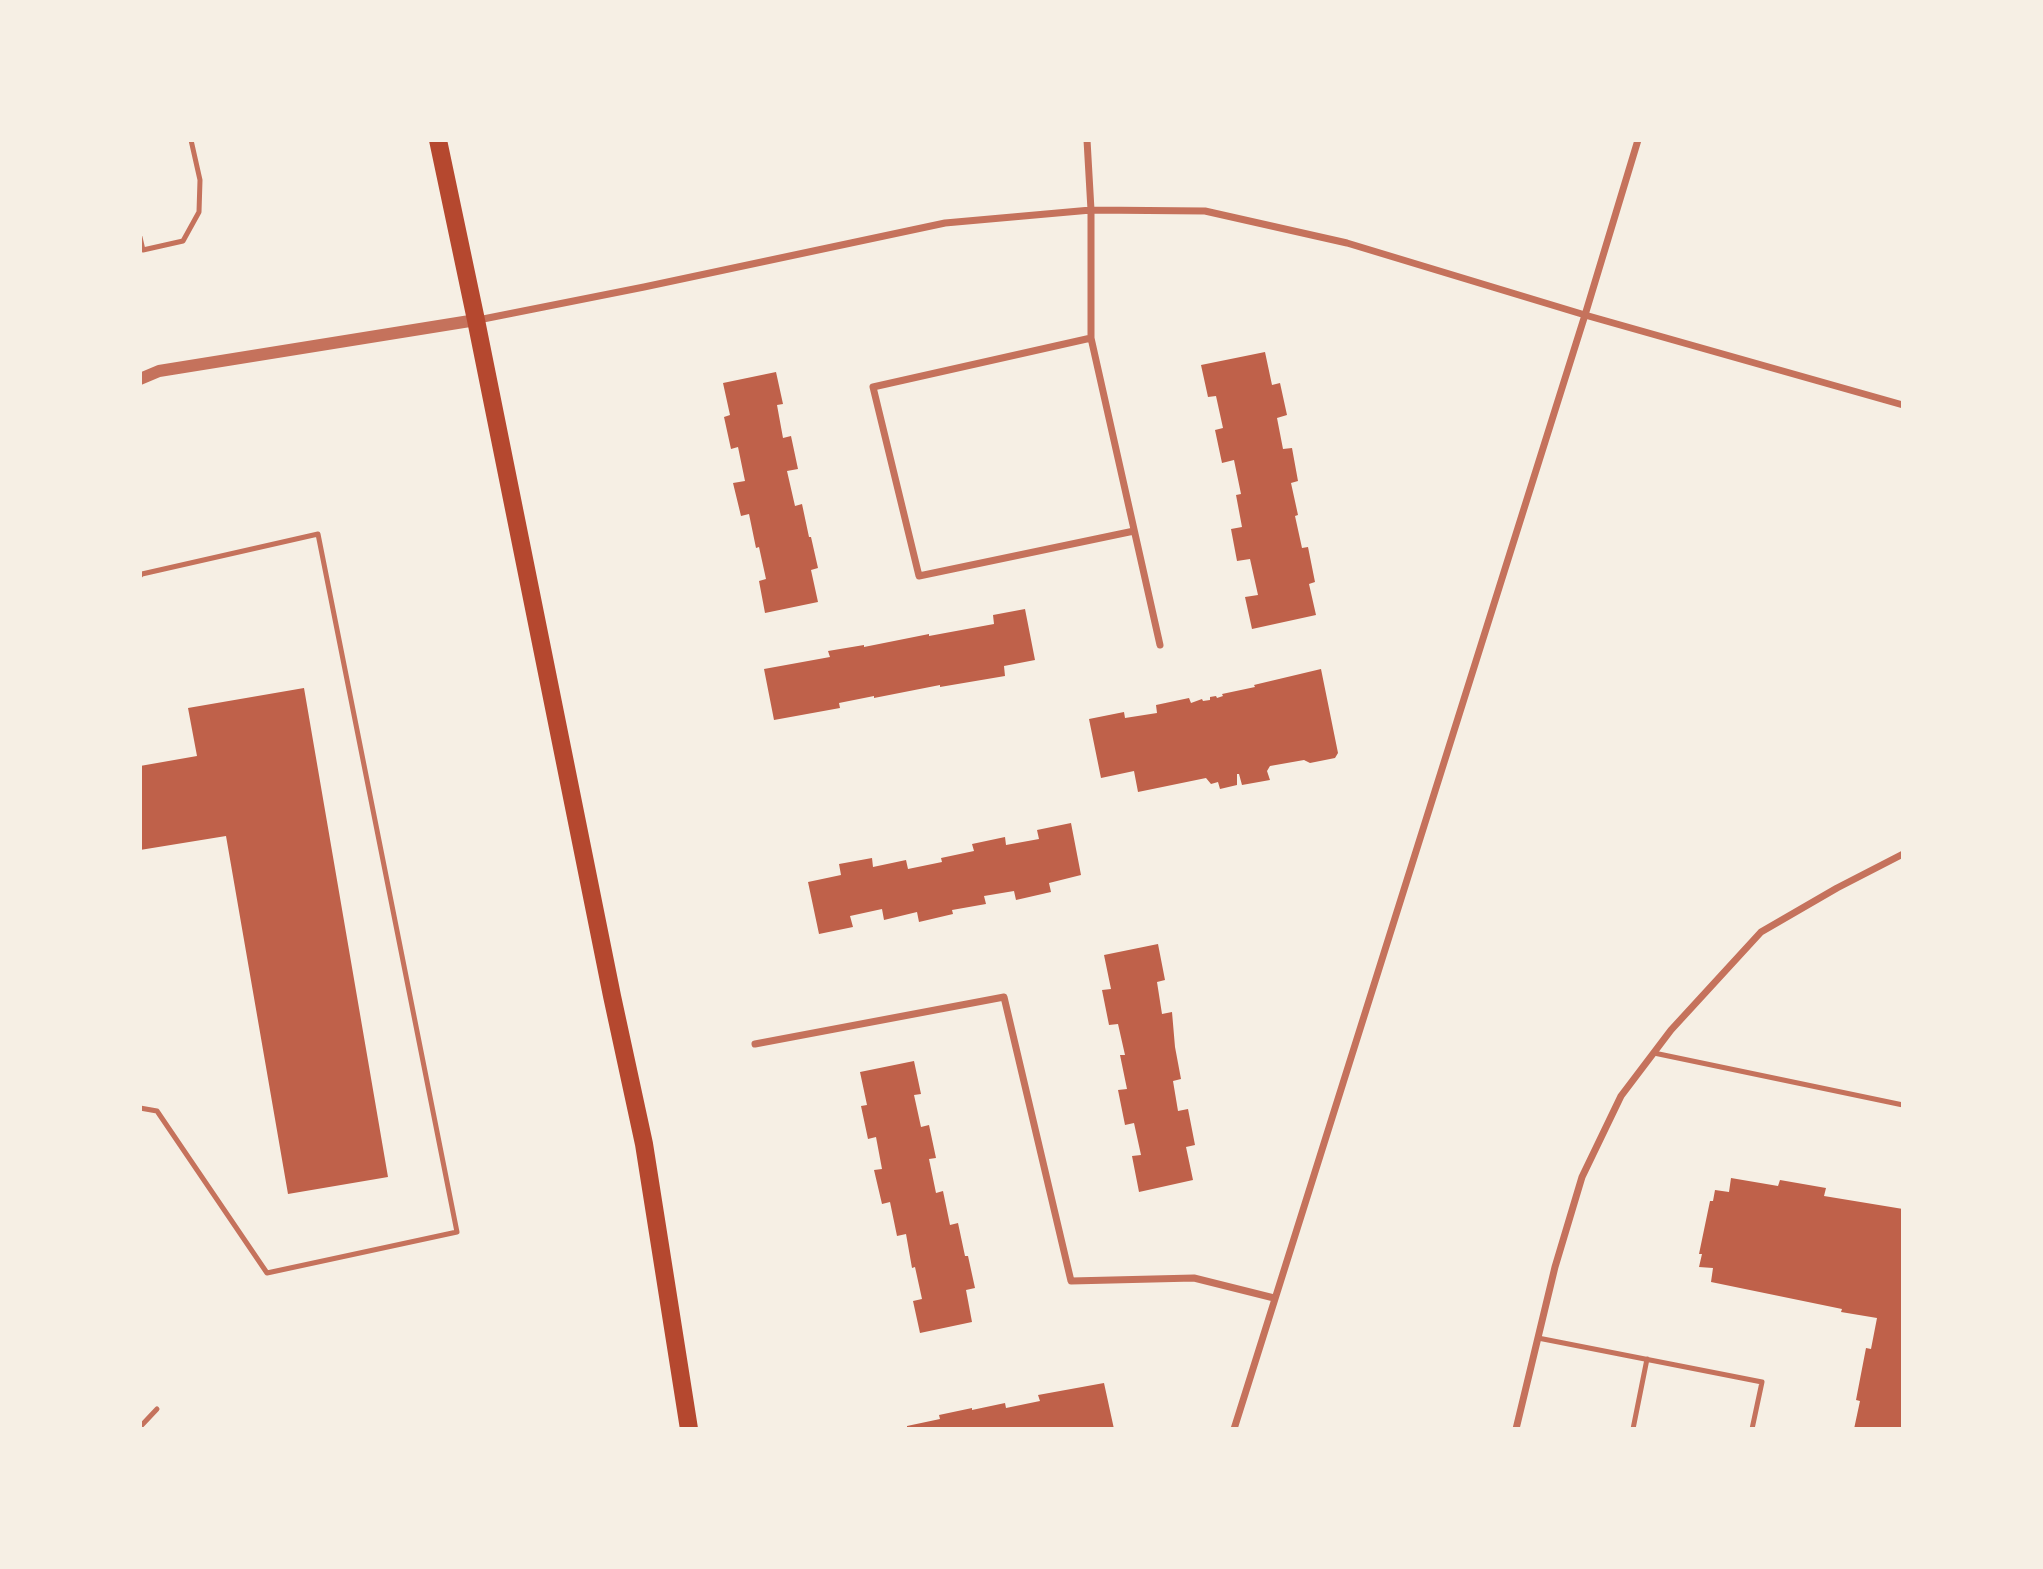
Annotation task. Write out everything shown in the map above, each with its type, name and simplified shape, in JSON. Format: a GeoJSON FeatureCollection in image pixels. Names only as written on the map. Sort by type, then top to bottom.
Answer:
{"type":"FeatureCollection","features":[{"type":"Feature","properties":{"kind":"main road"},"geometry":{"type":"LineString","coordinates":[[438,140],[611,996],[644,1144],[689,1429]]}},
{"type":"Feature","properties":{"kind":"street"},"geometry":{"type":"LineString","coordinates":[[1087,140],[1091,210],[1091,338],[1160,645]]}},
{"type":"Feature","properties":{"kind":"street"},"geometry":{"type":"LineString","coordinates":[[1234,1429],[1638,140]]}},
{"type":"Feature","properties":{"kind":"street"},"geometry":{"type":"LineString","coordinates":[[140,379],[159,371],[476,320],[945,223],[1091,210],[1205,211],[1347,243],[1585,315],[1903,405]]}},
{"type":"Feature","properties":{"kind":"street"},"geometry":{"type":"LineString","coordinates":[[1091,338],[873,387],[919,576],[1135,531]]}},
{"type":"Feature","properties":{"kind":"street"},"geometry":{"type":"LineString","coordinates":[[1517,1429],[1555,1267],[1582,1177],[1621,1096],[1671,1030],[1761,932],[1903,854]]}},
{"type":"Feature","properties":{"kind":"street"},"geometry":{"type":"LineString","coordinates":[[755,1044],[1004,997],[1071,1280],[1194,1278],[1275,1298]]}},
{"type":"Feature","properties":{"kind":"lane"},"geometry":{"type":"LineString","coordinates":[[140,237],[142,251],[183,241],[199,212],[200,180],[191,140]]}},
{"type":"Feature","properties":{"kind":"lane"},"geometry":{"type":"LineString","coordinates":[[140,576],[318,534],[457,1233],[267,1273],[157,1111],[140,1108]]}},
{"type":"Feature","properties":{"kind":"lane"},"geometry":{"type":"LineString","coordinates":[[1654,1053],[1903,1105]]}},
{"type":"Feature","properties":{"kind":"lane"},"geometry":{"type":"LineString","coordinates":[[1538,1338],[1762,1382],[1752,1429]]}},
{"type":"Feature","properties":{"kind":"lane"},"geometry":{"type":"LineString","coordinates":[[1633,1429],[1647,1359]]}},
{"type":"Feature","properties":{"kind":"lane"},"geometry":{"type":"LineString","coordinates":[[140,1427],[157,1409]]}},
{"type":"Feature","properties":{"kind":"building"},"geometry":{"type":"Polygon","coordinates":[[[1265,352],[1272,385],[1280,383],[1287,415],[1277,418],[1283,449],[1292,448],[1298,481],[1291,483],[1298,515],[1295,516],[1302,548],[1308,547],[1315,582],[1309,584],[1316,615],[1252,629],[1245,597],[1258,595],[1250,559],[1237,561],[1231,529],[1242,527],[1236,495],[1241,494],[1234,460],[1222,463],[1215,430],[1223,428],[1216,396],[1208,397],[1201,365],[1265,352]]]}},
{"type":"Feature","properties":{"kind":"building"},"geometry":{"type":"Polygon","coordinates":[[[776,372],[783,404],[777,405],[783,438],[791,436],[798,469],[787,471],[795,506],[802,504],[811,537],[818,568],[811,570],[818,602],[765,613],[759,581],[766,579],[759,547],[756,548],[749,514],[741,516],[733,483],[745,481],[738,447],[731,449],[724,417],[730,415],[723,383],[776,372]]]}},
{"type":"Feature","properties":{"kind":"building"},"geometry":{"type":"Polygon","coordinates":[[[1025,609],[1035,660],[1004,666],[1005,676],[874,696],[839,703],[840,708],[774,720],[764,669],[830,657],[828,651],[994,624],[993,615],[1025,609]]]}},
{"type":"Feature","properties":{"kind":"building"},"geometry":{"type":"Polygon","coordinates":[[[1321,669],[1338,753],[1335,758],[1270,766],[1267,771],[1270,780],[1242,785],[1237,774],[1237,785],[1220,789],[1218,782],[1211,784],[1206,778],[1138,792],[1134,771],[1101,778],[1089,719],[1124,712],[1125,718],[1157,713],[1156,705],[1189,698],[1191,703],[1202,699],[1210,700],[1210,697],[1217,698],[1223,696],[1222,694],[1255,687],[1254,685],[1321,669]]]}},
{"type":"Feature","properties":{"kind":"building"},"geometry":{"type":"Polygon","coordinates":[[[304,688],[388,1177],[288,1194],[226,836],[140,850],[140,766],[197,756],[188,708],[304,688]]]}},
{"type":"Feature","properties":{"kind":"building"},"geometry":{"type":"Polygon","coordinates":[[[1071,823],[1081,875],[1049,883],[1051,892],[1016,900],[1014,891],[984,896],[986,904],[952,910],[953,914],[919,922],[917,912],[884,920],[882,909],[850,916],[853,927],[819,934],[808,882],[841,875],[839,864],[872,858],[873,867],[906,860],[908,869],[942,862],[941,858],[974,851],[972,844],[1005,837],[1006,845],[1039,839],[1037,830],[1071,823]]]}},
{"type":"Feature","properties":{"kind":"building"},"geometry":{"type":"Polygon","coordinates":[[[1158,944],[1165,980],[1157,982],[1162,1014],[1172,1012],[1181,1079],[1173,1081],[1178,1111],[1188,1109],[1195,1145],[1186,1147],[1193,1180],[1139,1192],[1132,1156],[1141,1155],[1134,1123],[1125,1125],[1118,1090],[1127,1089],[1120,1055],[1125,1055],[1118,1024],[1109,1025],[1102,990],[1111,989],[1104,955],[1158,944]]]}},
{"type":"Feature","properties":{"kind":"building"},"geometry":{"type":"Polygon","coordinates":[[[914,1061],[921,1094],[914,1095],[921,1127],[929,1125],[936,1158],[929,1159],[936,1193],[943,1191],[950,1225],[958,1223],[975,1288],[966,1290],[972,1322],[920,1333],[913,1301],[922,1299],[915,1267],[912,1268],[906,1234],[897,1236],[890,1202],[882,1204],[874,1170],[882,1169],[876,1137],[868,1139],[861,1106],[867,1105],[860,1072],[914,1061]]]}},
{"type":"Feature","properties":{"kind":"building"},"geometry":{"type":"Polygon","coordinates":[[[1731,1178],[1778,1186],[1780,1180],[1826,1188],[1824,1196],[1903,1209],[1903,1429],[1854,1429],[1860,1401],[1856,1400],[1866,1348],[1871,1349],[1877,1318],[1711,1282],[1713,1268],[1699,1267],[1702,1254],[1699,1254],[1710,1201],[1713,1201],[1715,1190],[1729,1192],[1731,1178]]]}},
{"type":"Feature","properties":{"kind":"building"},"geometry":{"type":"Polygon","coordinates":[[[1104,1383],[1114,1429],[907,1429],[907,1426],[940,1419],[939,1415],[1005,1403],[1006,1408],[1040,1401],[1038,1395],[1104,1383]]]}}]}
